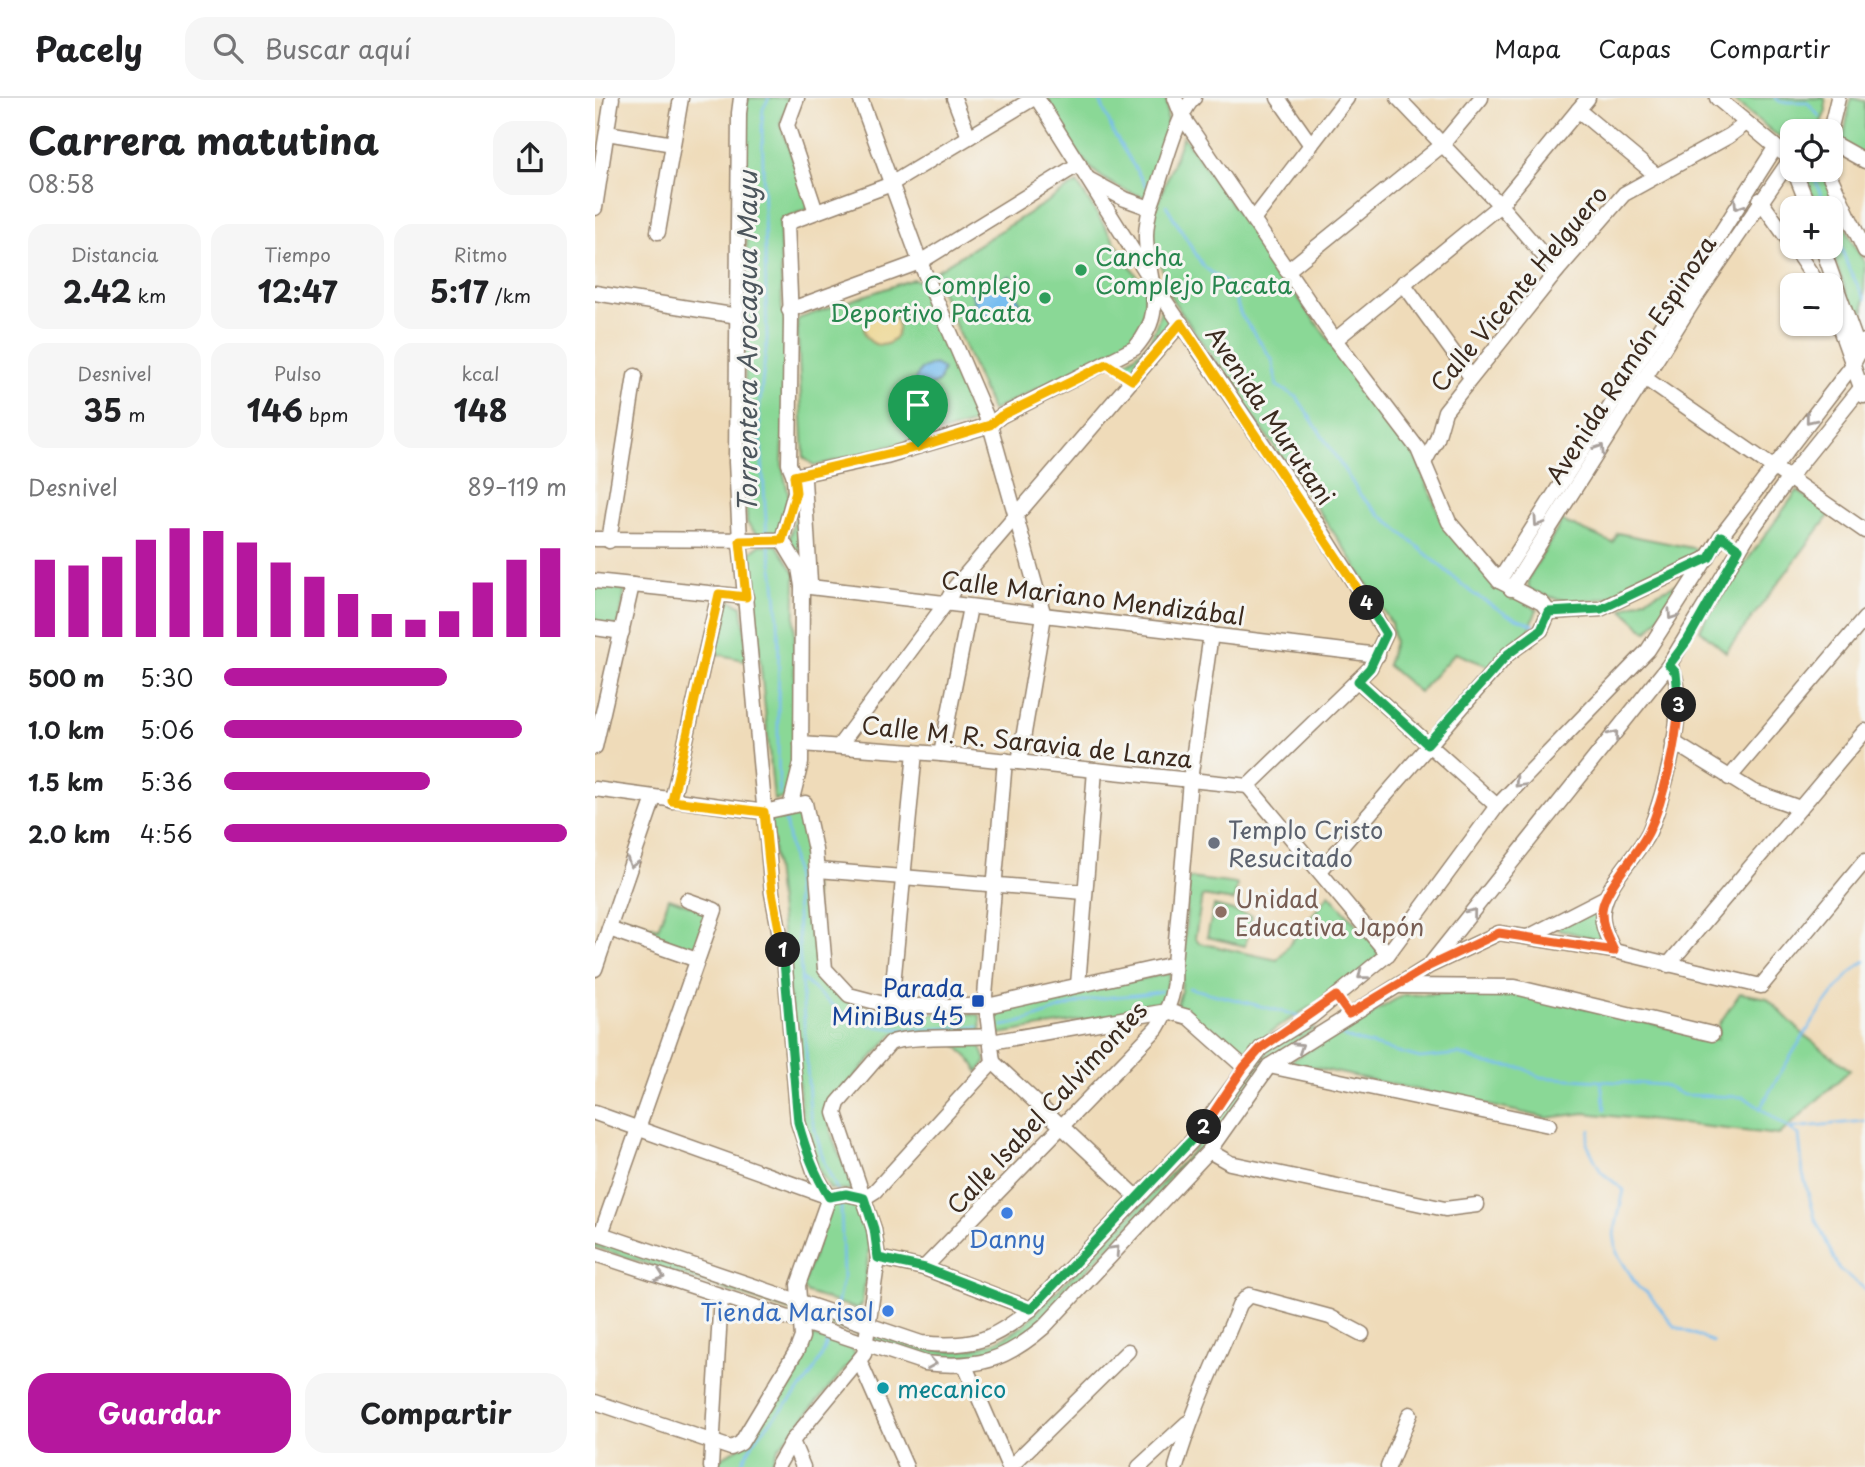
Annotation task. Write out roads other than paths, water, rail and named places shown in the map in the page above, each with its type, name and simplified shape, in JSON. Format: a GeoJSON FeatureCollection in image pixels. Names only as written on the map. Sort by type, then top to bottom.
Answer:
{"type":"FeatureCollection","features":[{"type":"Feature","properties":{"kind":"street"},"geometry":{"type":"LineString","coordinates":[[595,208],[600,147],[607,133],[612,98]]}},
{"type":"Feature","properties":{"kind":"street"},"geometry":{"type":"LineString","coordinates":[[658,232],[681,98]]}},
{"type":"Feature","properties":{"kind":"street"},"geometry":{"type":"LineString","coordinates":[[741,98],[736,462],[740,541],[746,597],[779,807],[772,892],[784,957],[798,1122],[814,1174],[829,1197]]}},
{"type":"Feature","properties":{"kind":"street"},"geometry":{"type":"LineString","coordinates":[[797,98],[787,125],[816,212]]}},
{"type":"Feature","properties":{"kind":"street"},"geometry":{"type":"LineString","coordinates":[[860,98],[889,185],[990,425],[1044,616],[1012,761],[994,883],[987,1006],[993,1062],[1138,1198]]}},
{"type":"Feature","properties":{"kind":"street"},"geometry":{"type":"LineString","coordinates":[[954,98],[969,137]]}},
{"type":"Feature","properties":{"kind":"street"},"geometry":{"type":"LineString","coordinates":[[779,807],[801,763],[806,587],[799,475],[789,464],[787,223],[889,185],[1036,98]]}},
{"type":"Feature","properties":{"kind":"street","name":"Avenida Murutani"},"geometry":{"type":"LineString","coordinates":[[1036,98],[1155,286],[1314,519],[1382,626],[1386,634],[1378,654]]}},
{"type":"Feature","properties":{"kind":"street"},"geometry":{"type":"LineString","coordinates":[[1175,98],[1182,116],[1287,271],[1425,461],[1449,522],[1505,585],[1542,603],[1549,612]]}},
{"type":"Feature","properties":{"kind":"street"},"geometry":{"type":"LineString","coordinates":[[799,475],[908,450],[990,425],[1001,416],[1135,348],[1143,339],[1153,314],[1155,286],[1146,236],[1150,208],[1182,116],[1194,98]]}},
{"type":"Feature","properties":{"kind":"street"},"geometry":{"type":"LineString","coordinates":[[1278,98],[1311,145]]}},
{"type":"Feature","properties":{"kind":"street"},"geometry":{"type":"LineString","coordinates":[[1254,219],[1347,98]]}},
{"type":"Feature","properties":{"kind":"street"},"geometry":{"type":"LineString","coordinates":[[1398,98],[1500,205],[1556,271]]}},
{"type":"Feature","properties":{"kind":"street"},"geometry":{"type":"LineString","coordinates":[[1287,271],[1441,146],[1481,98]]}},
{"type":"Feature","properties":{"kind":"street"},"geometry":{"type":"LineString","coordinates":[[1335,340],[1500,205],[1588,98]]}},
{"type":"Feature","properties":{"kind":"street"},"geometry":{"type":"LineString","coordinates":[[1717,98],[1780,152]]}},
{"type":"Feature","properties":{"kind":"street"},"geometry":{"type":"LineString","coordinates":[[1833,119],[1838,98]]}},
{"type":"Feature","properties":{"kind":"street"},"geometry":{"type":"LineString","coordinates":[[1578,110],[1655,175]]}},
{"type":"Feature","properties":{"kind":"street","name":"Calle Vicente Helguero"},"geometry":{"type":"LineString","coordinates":[[1425,461],[1437,439],[1445,411],[1556,271],[1624,194],[1729,136],[1745,124]]}},
{"type":"Feature","properties":{"kind":"street"},"geometry":{"type":"LineString","coordinates":[[607,133],[673,144]]}},
{"type":"Feature","properties":{"kind":"street","name":"Avenida Ramón Espinoza"},"geometry":{"type":"LineString","coordinates":[[1505,585],[1775,148]]}},
{"type":"Feature","properties":{"kind":"street"},"geometry":{"type":"LineString","coordinates":[[1843,149],[1865,161]]}},
{"type":"Feature","properties":{"kind":"street"},"geometry":{"type":"LineString","coordinates":[[789,310],[920,262],[1079,163]]}},
{"type":"Feature","properties":{"kind":"street","name":"Avenida Ramón Espinoza"},"geometry":{"type":"LineString","coordinates":[[1505,585],[1646,379],[1697,293],[1760,200],[1780,176]]}},
{"type":"Feature","properties":{"kind":"street"},"geometry":{"type":"LineString","coordinates":[[1090,180],[1125,199],[1150,208]]}},
{"type":"Feature","properties":{"kind":"street"},"geometry":{"type":"LineString","coordinates":[[1833,182],[1865,251]]}},
{"type":"Feature","properties":{"kind":"street"},"geometry":{"type":"LineString","coordinates":[[1760,200],[1780,228]]}},
{"type":"Feature","properties":{"kind":"street"},"geometry":{"type":"LineString","coordinates":[[687,900],[715,909],[639,1127],[598,1233],[921,1343],[947,1346],[974,1344],[1009,1327],[1031,1309],[1206,1124],[1244,1067],[1261,1048],[1306,1020],[1388,954],[1497,806],[1648,650],[1721,536],[1852,366],[1862,346],[1827,259]]}},
{"type":"Feature","properties":{"kind":"street"},"geometry":{"type":"LineString","coordinates":[[1403,283],[1471,377]]}},
{"type":"Feature","properties":{"kind":"street"},"geometry":{"type":"LineString","coordinates":[[595,293],[738,316]]}},
{"type":"Feature","properties":{"kind":"street"},"geometry":{"type":"LineString","coordinates":[[839,746],[946,603],[955,587],[1181,323]]}},
{"type":"Feature","properties":{"kind":"street"},"geometry":{"type":"LineString","coordinates":[[1429,966],[1669,665],[1687,641],[1739,549],[1788,480],[1864,390],[1842,336]]}},
{"type":"Feature","properties":{"kind":"street"},"geometry":{"type":"LineString","coordinates":[[1107,364],[1132,380]]}},
{"type":"Feature","properties":{"kind":"street"},"geometry":{"type":"LineString","coordinates":[[635,376],[602,540],[773,540],[799,568],[806,587]]}},
{"type":"Feature","properties":{"kind":"street"},"geometry":{"type":"LineString","coordinates":[[1646,379],[1865,531]]}},
{"type":"Feature","properties":{"kind":"street"},"geometry":{"type":"LineString","coordinates":[[773,540],[796,492],[799,475]]}},
{"type":"Feature","properties":{"kind":"street"},"geometry":{"type":"LineString","coordinates":[[1721,536],[1739,549]]}},
{"type":"Feature","properties":{"kind":"street"},"geometry":{"type":"LineString","coordinates":[[1549,612],[1601,609],[1709,558]]}},
{"type":"Feature","properties":{"kind":"street"},"geometry":{"type":"LineString","coordinates":[[595,581],[746,597]]}},
{"type":"Feature","properties":{"kind":"street"},"geometry":{"type":"LineString","coordinates":[[595,747],[632,585]]}},
{"type":"Feature","properties":{"kind":"street","name":"Calle Mariano Mendizábal"},"geometry":{"type":"LineString","coordinates":[[806,587],[1378,654]]}},
{"type":"Feature","properties":{"kind":"street"},"geometry":{"type":"LineString","coordinates":[[672,801],[719,594]]}},
{"type":"Feature","properties":{"kind":"street"},"geometry":{"type":"LineString","coordinates":[[941,754],[970,607]]}},
{"type":"Feature","properties":{"kind":"street"},"geometry":{"type":"LineString","coordinates":[[1320,871],[1427,744],[1508,654],[1541,630],[1549,612]]}},
{"type":"Feature","properties":{"kind":"street"},"geometry":{"type":"LineString","coordinates":[[1729,778],[1865,618]]}},
{"type":"Feature","properties":{"kind":"street"},"geometry":{"type":"LineString","coordinates":[[595,628],[622,632]]}},
{"type":"Feature","properties":{"kind":"street","name":"Calle Isabel Calvimontes"},"geometry":{"type":"LineString","coordinates":[[925,1268],[1062,1129],[1157,1028],[1167,1011],[1176,982],[1174,964],[1189,780],[1211,634]]}},
{"type":"Feature","properties":{"kind":"street"},"geometry":{"type":"LineString","coordinates":[[1378,654],[1358,681],[1248,786],[1388,954]]}},
{"type":"Feature","properties":{"kind":"street"},"geometry":{"type":"LineString","coordinates":[[1614,951],[1603,924],[1606,897],[1648,833],[1673,742],[1679,686],[1676,673],[1669,665]]}},
{"type":"Feature","properties":{"kind":"street"},"geometry":{"type":"LineString","coordinates":[[1358,681],[1497,806]]}},
{"type":"Feature","properties":{"kind":"street"},"geometry":{"type":"LineString","coordinates":[[1668,965],[1865,731]]}},
{"type":"Feature","properties":{"kind":"street"},"geometry":{"type":"LineString","coordinates":[[1673,742],[1752,792],[1800,808]]}},
{"type":"Feature","properties":{"kind":"street","name":"Calle M. R. Saravia de Lanza"},"geometry":{"type":"LineString","coordinates":[[801,744],[941,754],[1248,786]]}},
{"type":"Feature","properties":{"kind":"street"},"geometry":{"type":"LineString","coordinates":[[891,1006],[915,752]]}},
{"type":"Feature","properties":{"kind":"street"},"geometry":{"type":"LineString","coordinates":[[1078,985],[1095,769]]}},
{"type":"Feature","properties":{"kind":"street"},"geometry":{"type":"LineString","coordinates":[[595,789],[672,801],[779,807],[805,803],[818,870],[825,969],[849,995],[891,1006],[987,1006],[1174,964]]}},
{"type":"Feature","properties":{"kind":"street"},"geometry":{"type":"LineString","coordinates":[[595,969],[654,798]]}},
{"type":"Feature","properties":{"kind":"street"},"geometry":{"type":"LineString","coordinates":[[595,1254],[925,1363],[965,1366],[993,1360],[1022,1346],[1044,1327],[1209,1152],[1269,1066],[1349,1014],[1401,986],[1429,966],[1499,933],[1614,951],[1761,986],[1865,861]]}},
{"type":"Feature","properties":{"kind":"street"},"geometry":{"type":"LineString","coordinates":[[818,870],[904,875],[1084,892]]}},
{"type":"Feature","properties":{"kind":"street"},"geometry":{"type":"LineString","coordinates":[[1528,937],[1606,897]]}},
{"type":"Feature","properties":{"kind":"street"},"geometry":{"type":"LineString","coordinates":[[609,929],[697,960]]}},
{"type":"Feature","properties":{"kind":"street"},"geometry":{"type":"LineString","coordinates":[[1401,986],[1515,986],[1712,1034]]}},
{"type":"Feature","properties":{"kind":"street"},"geometry":{"type":"LineString","coordinates":[[1336,996],[1349,1014]]}},
{"type":"Feature","properties":{"kind":"street"},"geometry":{"type":"LineString","coordinates":[[777,1467],[792,1441],[860,1362],[867,1344],[878,1258],[874,1229],[835,1113],[838,1103],[890,1043],[900,1038],[991,1039],[1167,1011],[1188,1017],[1244,1067]]}},
{"type":"Feature","properties":{"kind":"street"},"geometry":{"type":"LineString","coordinates":[[595,1113],[829,1197],[846,1194],[864,1198],[875,1191],[993,1062]]}},
{"type":"Feature","properties":{"kind":"street"},"geometry":{"type":"LineString","coordinates":[[1269,1066],[1549,1125]]}},
{"type":"Feature","properties":{"kind":"street"},"geometry":{"type":"LineString","coordinates":[[1209,1152],[1230,1163],[1445,1209],[1477,1205]]}},
{"type":"Feature","properties":{"kind":"street"},"geometry":{"type":"LineString","coordinates":[[595,1402],[731,1448],[746,1436],[802,1337],[798,1285],[829,1197]]}},
{"type":"Feature","properties":{"kind":"street"},"geometry":{"type":"LineString","coordinates":[[878,1258],[925,1268],[1031,1309]]}},
{"type":"Feature","properties":{"kind":"street"},"geometry":{"type":"LineString","coordinates":[[1139,1467],[1189,1421],[1200,1403],[1240,1304],[1249,1295],[1330,1317],[1361,1334]]}},
{"type":"Feature","properties":{"kind":"street"},"geometry":{"type":"LineString","coordinates":[[711,1467],[720,1296]]}},
{"type":"Feature","properties":{"kind":"street"},"geometry":{"type":"LineString","coordinates":[[965,1366],[1009,1467],[1128,1351]]}},
{"type":"Feature","properties":{"kind":"street"},"geometry":{"type":"LineString","coordinates":[[860,1362],[906,1467]]}},
{"type":"Feature","properties":{"kind":"street"},"geometry":{"type":"LineString","coordinates":[[1388,1467],[1410,1414]]}},
{"type":"Feature","properties":{"kind":"street"},"geometry":{"type":"LineString","coordinates":[[1177,1467],[1189,1421]]}},
{"type":"Feature","properties":{"kind":"street"},"geometry":{"type":"LineString","coordinates":[[792,1441],[803,1467]]}},
{"type":"Feature","properties":{"kind":"water"},"geometry":{"type":"Polygon","coordinates":[[[1010,276],[1020,303],[981,318],[971,292],[1010,276]]]}},
{"type":"Feature","properties":{"kind":"water"},"geometry":{"type":"Polygon","coordinates":[[[934,364],[943,369],[939,382],[921,388],[914,413],[899,413],[893,406],[894,395],[912,385],[920,370],[934,364]]]}},
{"type":"Feature","properties":{"kind":"waterway","name":"Torrentera Arocagua Mayu"},"geometry":{"type":"LineString","coordinates":[[767,536],[759,411],[767,339],[762,124],[763,109],[769,98]]}},
{"type":"Feature","properties":{"kind":"waterway"},"geometry":{"type":"LineString","coordinates":[[1099,98],[1114,134],[1146,186]]}},
{"type":"Feature","properties":{"kind":"waterway"},"geometry":{"type":"LineString","coordinates":[[1775,98],[1781,102],[1807,102],[1820,117]]}},
{"type":"Feature","properties":{"kind":"waterway"},"geometry":{"type":"LineString","coordinates":[[1816,182],[1821,196]]}},
{"type":"Feature","properties":{"kind":"waterway"},"geometry":{"type":"LineString","coordinates":[[1166,205],[1203,266],[1224,282],[1234,295],[1241,315],[1272,359],[1277,386],[1297,397],[1361,496],[1472,593],[1506,614],[1534,625]]}},
{"type":"Feature","properties":{"kind":"waterway"},"geometry":{"type":"LineString","coordinates":[[1843,252],[1865,299]]}},
{"type":"Feature","properties":{"kind":"waterway","name":"Torrentera Arocagua Mayu"},"geometry":{"type":"LineString","coordinates":[[769,546],[779,639],[780,795]]}},
{"type":"Feature","properties":{"kind":"waterway"},"geometry":{"type":"LineString","coordinates":[[785,820],[794,869],[810,1112],[824,1162],[838,1192]]}},
{"type":"Feature","properties":{"kind":"waterway"},"geometry":{"type":"LineString","coordinates":[[1761,1107],[1823,1007],[1852,971],[1865,961]]}},
{"type":"Feature","properties":{"kind":"waterway","name":"Torrentera Arocagua Mayu"},"geometry":{"type":"LineString","coordinates":[[801,978],[836,1008],[862,1023],[894,1029],[978,1027]]}},
{"type":"Feature","properties":{"kind":"waterway","name":"Torrentera Arocagua Mayu"},"geometry":{"type":"LineString","coordinates":[[1189,988],[1300,1016]]}},
{"type":"Feature","properties":{"kind":"waterway","name":"Torrentera Arocagua Mayu"},"geometry":{"type":"LineString","coordinates":[[1003,1026],[1086,1001],[1161,991]]}},
{"type":"Feature","properties":{"kind":"waterway","name":"Torrentera Arocagua Mayu"},"geometry":{"type":"LineString","coordinates":[[1335,1031],[1347,1038],[1420,1058],[1459,1054],[1488,1064],[1523,1068],[1539,1077],[1663,1085],[1683,1095],[1744,1097],[1799,1135],[1803,1174],[1815,1218],[1839,1269],[1865,1289]]}},
{"type":"Feature","properties":{"kind":"waterway"},"geometry":{"type":"LineString","coordinates":[[1601,1083],[1605,1109]]}},
{"type":"Feature","properties":{"kind":"waterway","name":"Torrentera Arocagua Mayu"},"geometry":{"type":"LineString","coordinates":[[1792,1128],[1865,1121]]}},
{"type":"Feature","properties":{"kind":"waterway"},"geometry":{"type":"LineString","coordinates":[[1590,1130],[1587,1144],[1601,1172],[1624,1190],[1614,1234],[1617,1253],[1638,1287],[1648,1293],[1674,1326],[1713,1342]]}},
{"type":"Feature","properties":{"kind":"waterway"},"geometry":{"type":"LineString","coordinates":[[836,1309],[843,1279],[841,1202]]}},
{"type":"Feature","properties":{"kind":"waterway"},"geometry":{"type":"LineString","coordinates":[[740,1467],[761,1433],[811,1375],[829,1336]]}},
{"type":"Feature","properties":{"kind":"place","name":"Cancha Complejo Pacata"},"geometry":{"type":"Point","coordinates":[1081,270]}},
{"type":"Feature","properties":{"kind":"place","name":"Complejo Deportivo Pacata"},"geometry":{"type":"Point","coordinates":[1045,298]}},
{"type":"Feature","properties":{"kind":"place","name":"Templo Cristo Resucitado"},"geometry":{"type":"Point","coordinates":[1214,843]}},
{"type":"Feature","properties":{"kind":"place","name":"Unidad Educativa Japón"},"geometry":{"type":"Point","coordinates":[1221,912]}},
{"type":"Feature","properties":{"kind":"place","name":"Parada MiniBus 45"},"geometry":{"type":"Point","coordinates":[978,1001]}},
{"type":"Feature","properties":{"kind":"place","name":"Danny"},"geometry":{"type":"Point","coordinates":[1007,1213]}},
{"type":"Feature","properties":{"kind":"place","name":"Tienda Marisol"},"geometry":{"type":"Point","coordinates":[888,1311]}},
{"type":"Feature","properties":{"kind":"place","name":"mecanico"},"geometry":{"type":"Point","coordinates":[883,1388]}}]}
